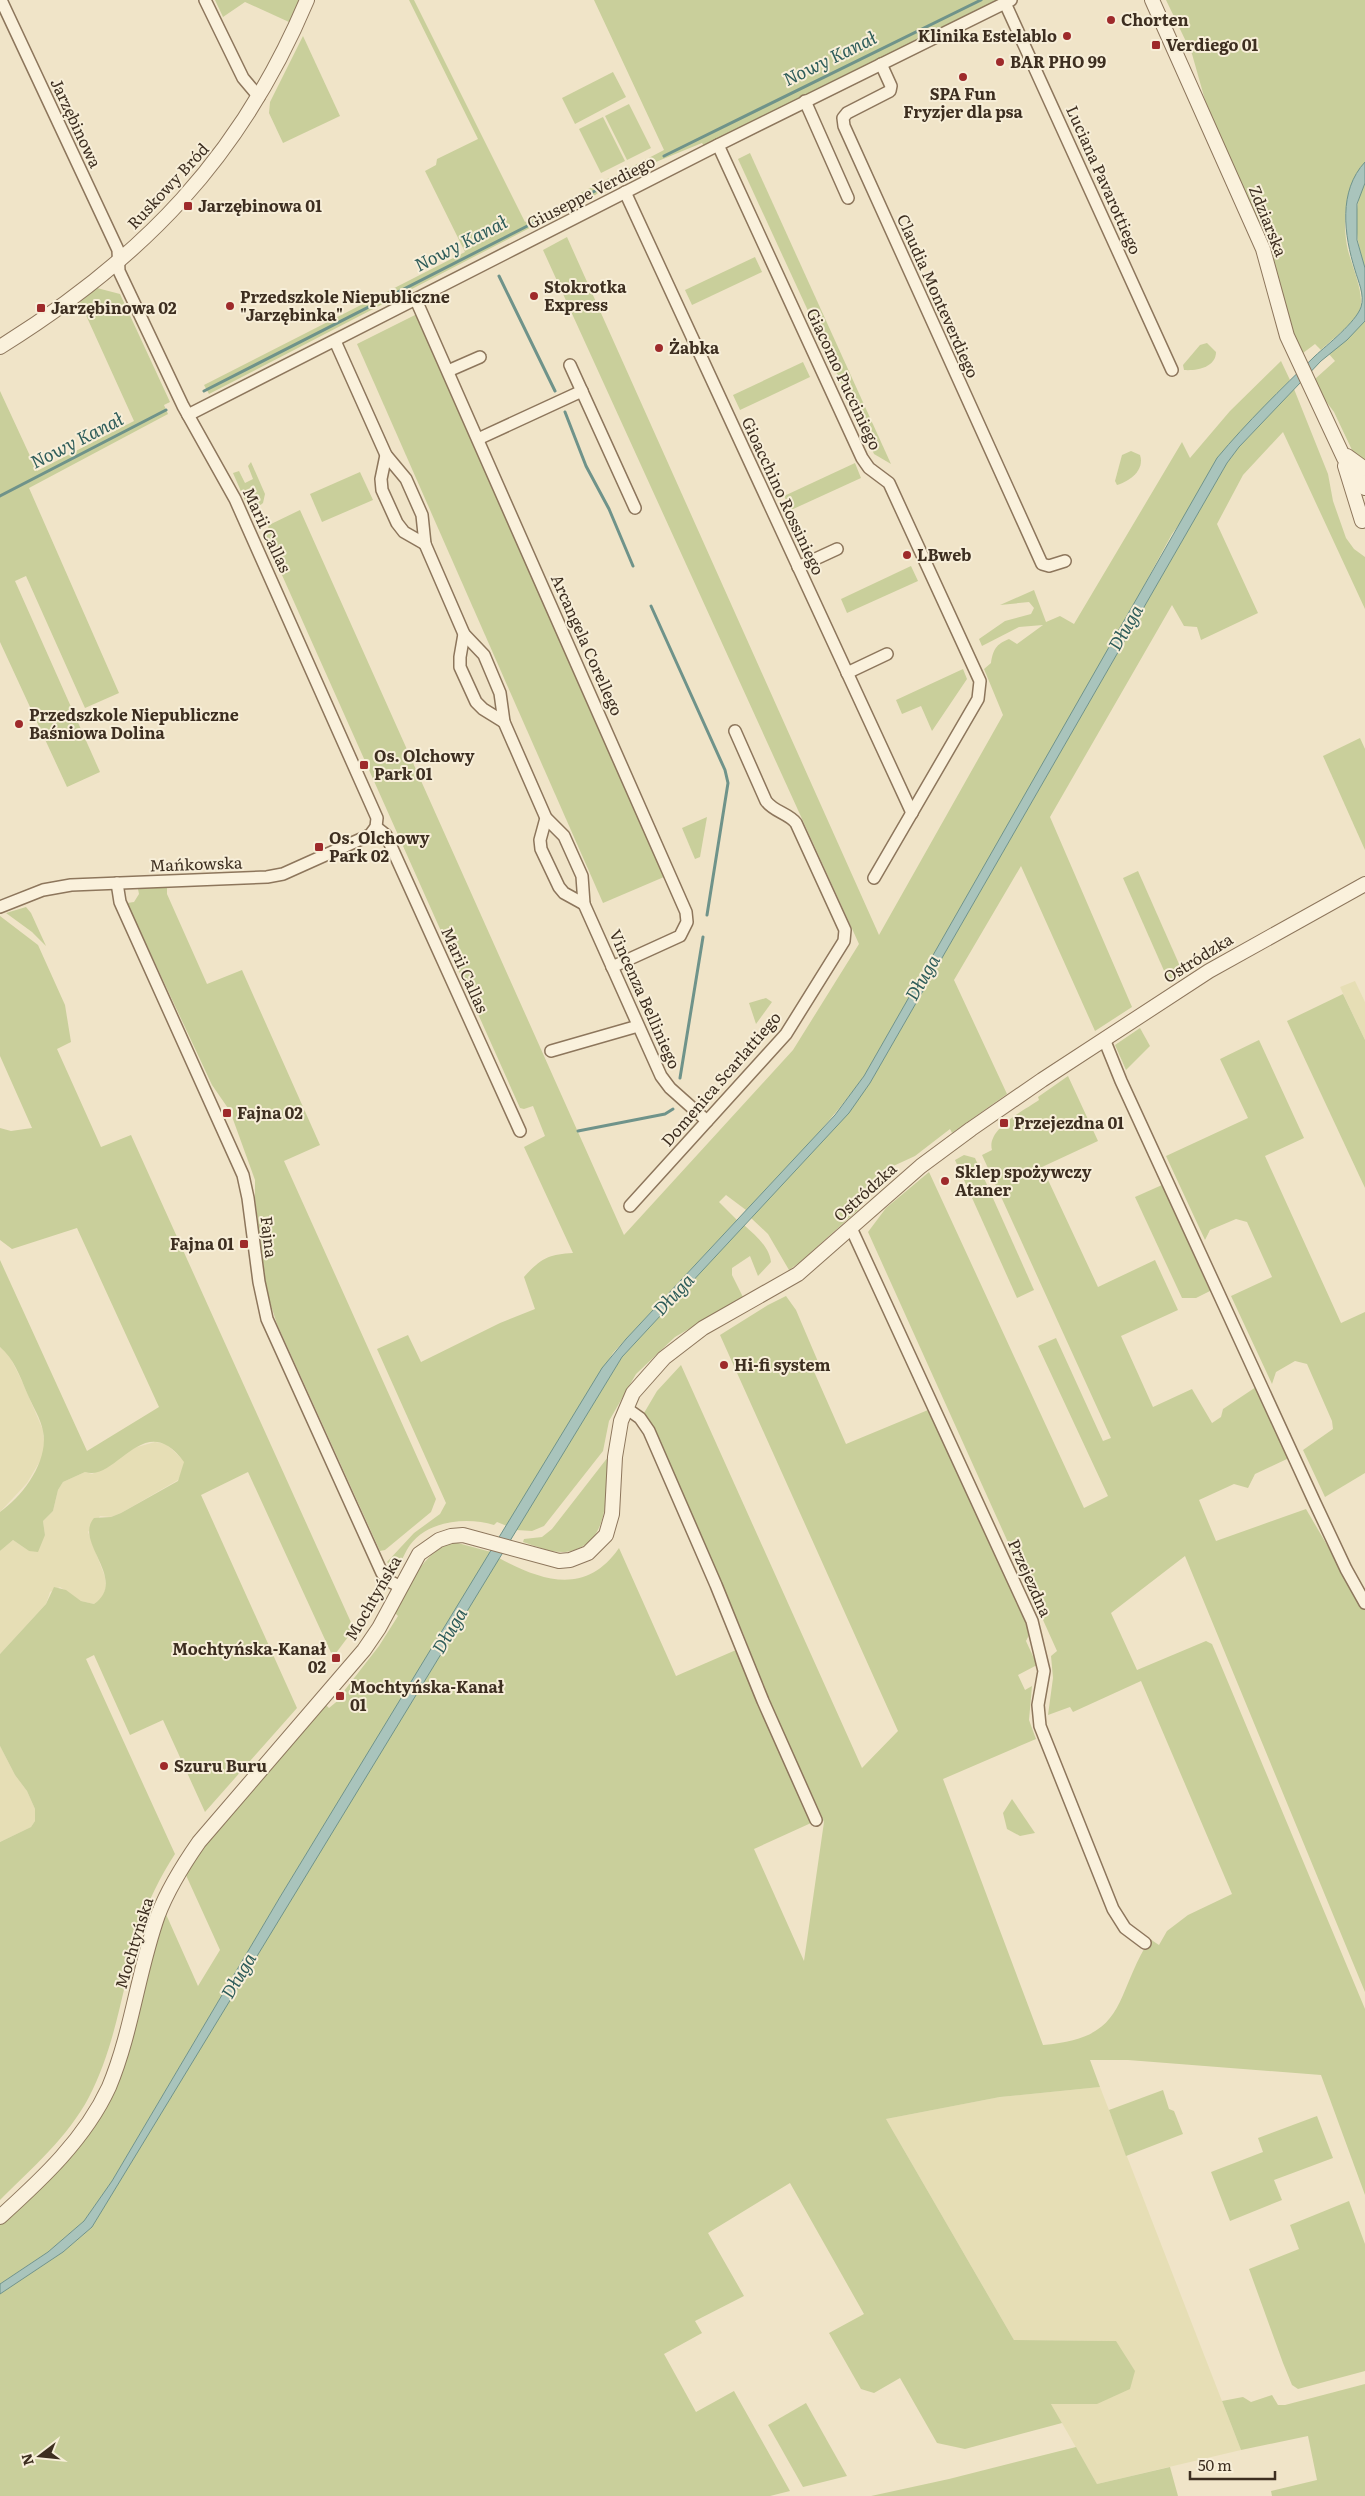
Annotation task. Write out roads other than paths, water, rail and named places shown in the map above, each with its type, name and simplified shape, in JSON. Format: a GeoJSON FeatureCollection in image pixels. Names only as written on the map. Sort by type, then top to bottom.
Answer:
{"type":"FeatureCollection","features":[{"type":"Feature","properties":{"kind":"street","name":"Jarzębinowa"},"geometry":{"type":"LineString","coordinates":[[1,0],[118,250],[118,261]]}},
{"type":"Feature","properties":{"kind":"street"},"geometry":{"type":"LineString","coordinates":[[205,0],[243,78],[259,97]]}},
{"type":"Feature","properties":{"kind":"street","name":"Ruskowy Bród"},"geometry":{"type":"LineString","coordinates":[[0,347],[59,307],[118,261],[166,218],[203,177],[227,147],[259,97],[307,0]]}},
{"type":"Feature","properties":{"kind":"street","name":"Zdziarska"},"geometry":{"type":"LineString","coordinates":[[1152,0],[1263,249],[1277,307],[1297,359],[1341,452],[1365,488]]}},
{"type":"Feature","properties":{"kind":"street","name":"Giuseppe Verdiego"},"geometry":{"type":"LineString","coordinates":[[188,415],[805,101],[1008,1]]}},
{"type":"Feature","properties":{"kind":"street","name":"Luciana Pavarottiego"},"geometry":{"type":"LineString","coordinates":[[1008,1],[1172,370]]}},
{"type":"Feature","properties":{"kind":"street","name":"Claudia Monteverdiego"},"geometry":{"type":"LineString","coordinates":[[881,64],[891,86],[890,91],[847,113],[843,118],[844,126],[1042,564],[1049,566],[1065,561]]}},
{"type":"Feature","properties":{"kind":"street"},"geometry":{"type":"LineString","coordinates":[[805,101],[848,198]]}},
{"type":"Feature","properties":{"kind":"street","name":"Giacomo Pucciniego"},"geometry":{"type":"LineString","coordinates":[[718,145],[862,458],[869,468],[889,483],[978,673],[980,690],[978,699],[912,813]]}},
{"type":"Feature","properties":{"kind":"street","name":"Gioacchino Rossiniego"},"geometry":{"type":"LineString","coordinates":[[625,192],[912,813]]}},
{"type":"Feature","properties":{"kind":"street","name":"Marii Callas"},"geometry":{"type":"LineString","coordinates":[[118,261],[119,272],[188,415],[235,499],[377,822],[386,835],[520,1131]]}},
{"type":"Feature","properties":{"kind":"street","name":"Arcangela Corellego"},"geometry":{"type":"LineString","coordinates":[[416,300],[686,912],[687,922],[680,936],[612,967]]}},
{"type":"Feature","properties":{"kind":"street","name":"Vincenza Belliniego"},"geometry":{"type":"LineString","coordinates":[[335,341],[386,455],[406,478],[422,515],[425,544],[464,634],[484,655],[500,693],[504,722],[546,818],[564,836],[582,876],[584,904],[638,1026],[665,1082],[707,1121]]}},
{"type":"Feature","properties":{"kind":"street"},"geometry":{"type":"LineString","coordinates":[[448,371],[480,357]]}},
{"type":"Feature","properties":{"kind":"street"},"geometry":{"type":"LineString","coordinates":[[570,365],[635,508]]}},
{"type":"Feature","properties":{"kind":"street"},"geometry":{"type":"LineString","coordinates":[[478,439],[582,391]]}},
{"type":"Feature","properties":{"kind":"street"},"geometry":{"type":"LineString","coordinates":[[1341,452],[1352,462],[1365,469]]}},
{"type":"Feature","properties":{"kind":"street","name":"Zdziarska"},"geometry":{"type":"LineString","coordinates":[[1341,452],[1352,492],[1364,522]]}},
{"type":"Feature","properties":{"kind":"street"},"geometry":{"type":"LineString","coordinates":[[386,455],[381,479],[382,490],[397,523],[404,532],[425,544]]}},
{"type":"Feature","properties":{"kind":"street"},"geometry":{"type":"LineString","coordinates":[[798,567],[837,549]]}},
{"type":"Feature","properties":{"kind":"street"},"geometry":{"type":"LineString","coordinates":[[464,634],[460,667],[476,702],[483,709],[504,722]]}},
{"type":"Feature","properties":{"kind":"street"},"geometry":{"type":"LineString","coordinates":[[847,673],[887,654]]}},
{"type":"Feature","properties":{"kind":"street","name":"Domenica Scarlattiego"},"geometry":{"type":"LineString","coordinates":[[630,1206],[786,1034],[844,941],[845,930],[796,823],[792,817],[771,807],[766,801],[735,731]]}},
{"type":"Feature","properties":{"kind":"street"},"geometry":{"type":"LineString","coordinates":[[874,878],[912,813]]}},
{"type":"Feature","properties":{"kind":"street"},"geometry":{"type":"LineString","coordinates":[[546,818],[540,840],[541,849],[558,887],[564,893],[584,904]]}},
{"type":"Feature","properties":{"kind":"street","name":"Mańkowska"},"geometry":{"type":"LineString","coordinates":[[0,907],[57,887],[276,876],[357,841],[370,834],[377,822]]}},
{"type":"Feature","properties":{"kind":"street","name":"Fajna"},"geometry":{"type":"LineString","coordinates":[[117,883],[120,902],[243,1175],[262,1299],[275,1340],[380,1567],[386,1578],[401,1587]]}},
{"type":"Feature","properties":{"kind":"street","name":"Ostródzka"},"geometry":{"type":"LineString","coordinates":[[488,1542],[559,1561],[570,1560],[588,1553],[601,1542],[611,1524],[618,1433],[626,1408],[643,1379],[678,1346],[703,1328],[798,1274],[886,1195],[950,1144],[1104,1039],[1216,966],[1365,884]]}},
{"type":"Feature","properties":{"kind":"street"},"geometry":{"type":"LineString","coordinates":[[551,1051],[638,1026]]}},
{"type":"Feature","properties":{"kind":"street"},"geometry":{"type":"LineString","coordinates":[[1104,1039],[1311,1494],[1346,1569],[1365,1602]]}},
{"type":"Feature","properties":{"kind":"street","name":"Przejezdna"},"geometry":{"type":"LineString","coordinates":[[851,1228],[1032,1621],[1044,1671],[1038,1705],[1040,1726],[1113,1909],[1125,1928],[1145,1943]]}},
{"type":"Feature","properties":{"kind":"street"},"geometry":{"type":"LineString","coordinates":[[626,1408],[640,1418],[649,1431],[777,1734],[795,1769],[816,1820]]}},
{"type":"Feature","properties":{"kind":"street","name":"Mochtyńska"},"geometry":{"type":"LineString","coordinates":[[0,2217],[58,2162],[78,2138],[104,2097],[117,2067],[159,1914],[185,1863],[199,1842],[360,1655],[379,1628],[419,1554],[439,1540],[451,1536],[463,1535],[488,1542]]}},
{"type":"Feature","properties":{"kind":"water","name":"Długa"},"geometry":{"type":"Polygon","coordinates":[[[1365,162],[1365,183],[1357,204],[1357,240],[1365,268],[1365,321],[1347,340],[1321,361],[1239,447],[1227,463],[870,1083],[849,1113],[622,1357],[92,2227],[63,2252],[0,2294],[0,2284],[48,2252],[84,2221],[112,2181],[280,1897],[602,1368],[626,1339],[835,1115],[864,1076],[1217,458],[1264,406],[1341,333],[1358,313],[1362,302],[1362,293],[1348,242],[1346,214],[1350,186],[1365,162]]]}},
{"type":"Feature","properties":{"kind":"waterway","name":"Nowy Kanał"},"geometry":{"type":"LineString","coordinates":[[664,156],[981,0]]}},
{"type":"Feature","properties":{"kind":"waterway","name":"Nowy Kanał"},"geometry":{"type":"LineString","coordinates":[[560,209],[597,190]]}},
{"type":"Feature","properties":{"kind":"waterway","name":"Nowy Kanał"},"geometry":{"type":"LineString","coordinates":[[204,391],[545,217]]}},
{"type":"Feature","properties":{"kind":"waterway"},"geometry":{"type":"LineString","coordinates":[[499,276],[555,391]]}},
{"type":"Feature","properties":{"kind":"waterway","name":"Nowy Kanał"},"geometry":{"type":"LineString","coordinates":[[0,496],[166,410]]}},
{"type":"Feature","properties":{"kind":"waterway"},"geometry":{"type":"LineString","coordinates":[[565,412],[586,466],[609,509],[633,566]]}},
{"type":"Feature","properties":{"kind":"waterway"},"geometry":{"type":"LineString","coordinates":[[651,606],[725,770],[728,783],[707,915]]}},
{"type":"Feature","properties":{"kind":"waterway"},"geometry":{"type":"LineString","coordinates":[[680,1078],[703,937]]}},
{"type":"Feature","properties":{"kind":"waterway"},"geometry":{"type":"LineString","coordinates":[[578,1131],[665,1114],[673,1109]]}},
{"type":"Feature","properties":{"kind":"place","name":"Chorten"},"geometry":{"type":"Point","coordinates":[1111,20]}},
{"type":"Feature","properties":{"kind":"place","name":"Klinika Estelablo"},"geometry":{"type":"Point","coordinates":[1067,36]}},
{"type":"Feature","properties":{"kind":"place","name":"Verdiego 01"},"geometry":{"type":"Point","coordinates":[1156,45]}},
{"type":"Feature","properties":{"kind":"place","name":"BAR PHO 99"},"geometry":{"type":"Point","coordinates":[1000,62]}},
{"type":"Feature","properties":{"kind":"place","name":"SPA Fun Fryzjer dla psa"},"geometry":{"type":"Point","coordinates":[963,77]}},
{"type":"Feature","properties":{"kind":"place","name":"Jarzębinowa 01"},"geometry":{"type":"Point","coordinates":[188,206]}},
{"type":"Feature","properties":{"kind":"place","name":"Stokrotka Express"},"geometry":{"type":"Point","coordinates":[534,296]}},
{"type":"Feature","properties":{"kind":"place","name":"Przedszkole Niepubliczne \"Jarzębinka\""},"geometry":{"type":"Point","coordinates":[230,306]}},
{"type":"Feature","properties":{"kind":"place","name":"Jarzębinowa 02"},"geometry":{"type":"Point","coordinates":[41,308]}},
{"type":"Feature","properties":{"kind":"place","name":"Żabka"},"geometry":{"type":"Point","coordinates":[659,348]}},
{"type":"Feature","properties":{"kind":"place","name":"LBweb"},"geometry":{"type":"Point","coordinates":[907,555]}},
{"type":"Feature","properties":{"kind":"place","name":"Przedszkole Niepubliczne Baśniowa Dolina"},"geometry":{"type":"Point","coordinates":[19,724]}},
{"type":"Feature","properties":{"kind":"place","name":"Os. Olchowy Park 01"},"geometry":{"type":"Point","coordinates":[364,765]}},
{"type":"Feature","properties":{"kind":"place","name":"Os. Olchowy Park 02"},"geometry":{"type":"Point","coordinates":[319,847]}},
{"type":"Feature","properties":{"kind":"place","name":"Fajna 02"},"geometry":{"type":"Point","coordinates":[227,1113]}},
{"type":"Feature","properties":{"kind":"place","name":"Przejezdna 01"},"geometry":{"type":"Point","coordinates":[1004,1123]}},
{"type":"Feature","properties":{"kind":"place","name":"Sklep spożywczy Ataner"},"geometry":{"type":"Point","coordinates":[945,1181]}},
{"type":"Feature","properties":{"kind":"place","name":"Fajna 01"},"geometry":{"type":"Point","coordinates":[244,1244]}},
{"type":"Feature","properties":{"kind":"place","name":"Hi-fi system"},"geometry":{"type":"Point","coordinates":[724,1365]}},
{"type":"Feature","properties":{"kind":"place","name":"Mochtyńska-Kanał 02"},"geometry":{"type":"Point","coordinates":[336,1658]}},
{"type":"Feature","properties":{"kind":"place","name":"Mochtyńska-Kanał 01"},"geometry":{"type":"Point","coordinates":[340,1696]}},
{"type":"Feature","properties":{"kind":"place","name":"Szuru Buru"},"geometry":{"type":"Point","coordinates":[164,1766]}}]}
